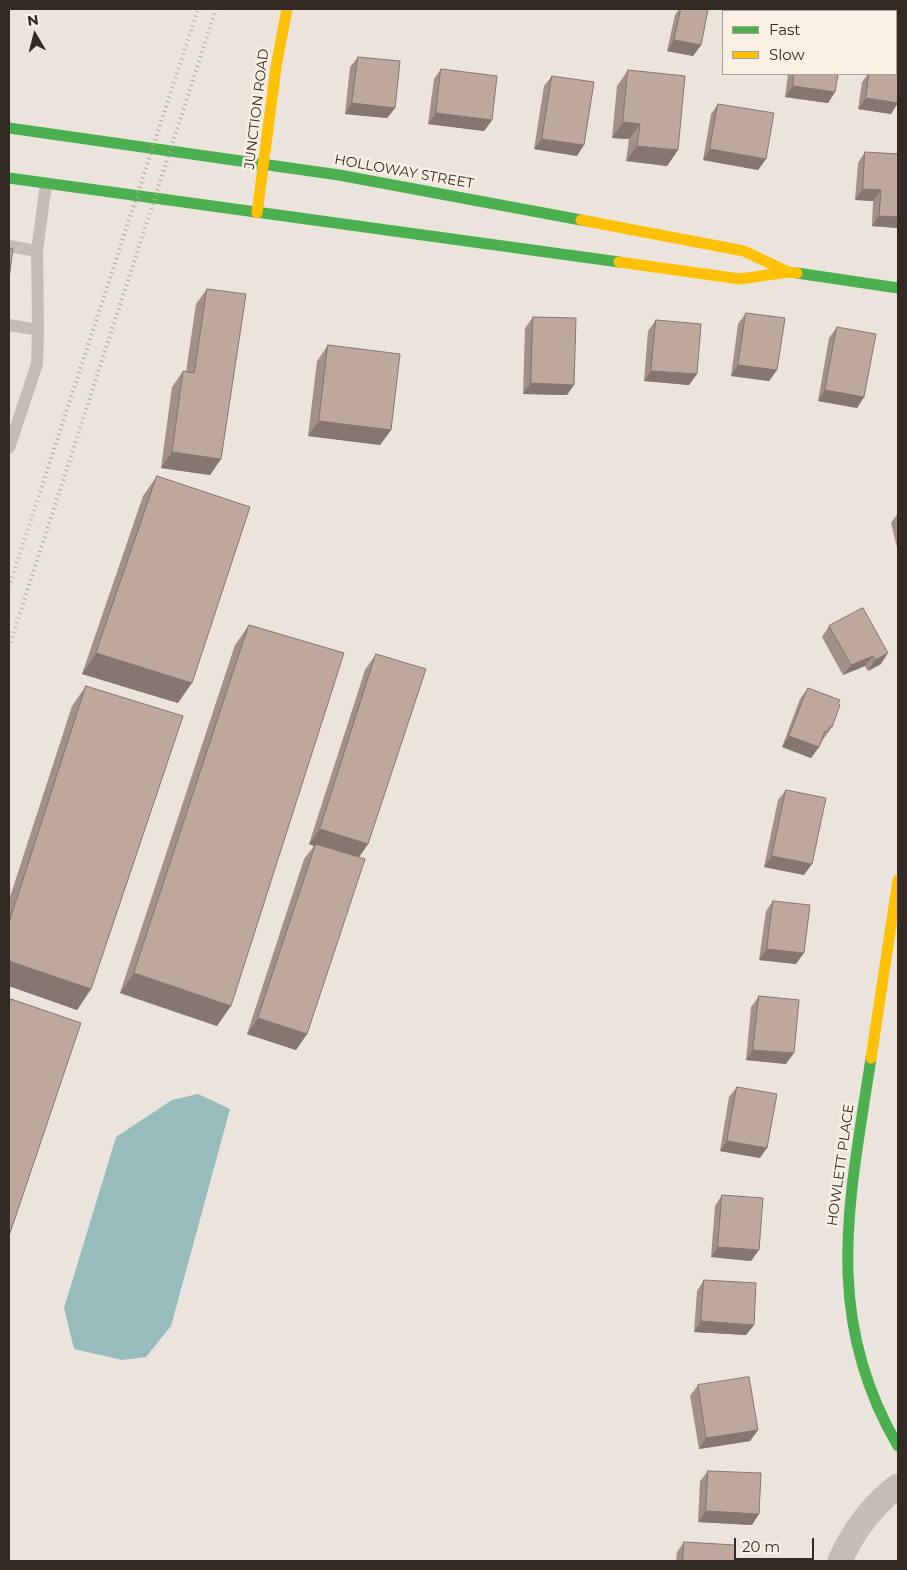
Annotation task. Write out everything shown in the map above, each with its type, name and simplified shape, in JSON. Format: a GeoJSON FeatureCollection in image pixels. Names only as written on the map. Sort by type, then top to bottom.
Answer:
{"type":"FeatureCollection","features":[{"type":"Feature","properties":{"kind":"main road","name":"JUNCTION ROAD"},"geometry":{"type":"LineString","coordinates":[[257,213],[265,164],[276,67],[286,9]]}},
{"type":"Feature","properties":{"kind":"main road","name":"HOLLOWAY STREET"},"geometry":{"type":"LineString","coordinates":[[9,128],[339,175],[744,250],[788,272]]}},
{"type":"Feature","properties":{"kind":"main road","name":"HOLLOWAY STREET"},"geometry":{"type":"LineString","coordinates":[[9,178],[740,279],[788,272],[898,288]]}},
{"type":"Feature","properties":{"kind":"main road","name":"HOWLETT PLACE"},"geometry":{"type":"LineString","coordinates":[[898,880],[848,1209],[846,1262],[848,1301],[854,1341],[880,1415],[898,1446]]}},
{"type":"Feature","properties":{"kind":"street"},"geometry":{"type":"LineString","coordinates":[[840,1561],[853,1535],[875,1508],[898,1486]]}},
{"type":"Feature","properties":{"kind":"lane"},"geometry":{"type":"LineString","coordinates":[[9,448],[14,416],[37,364],[37,251],[46,184]]}},
{"type":"Feature","properties":{"kind":"lane"},"geometry":{"type":"LineString","coordinates":[[9,246],[37,251]]}},
{"type":"Feature","properties":{"kind":"lane"},"geometry":{"type":"LineString","coordinates":[[9,325],[38,330]]}},
{"type":"Feature","properties":{"kind":"water"},"geometry":{"type":"Polygon","coordinates":[[[198,1094],[230,1109],[171,1326],[146,1357],[122,1360],[74,1349],[64,1308],[116,1137],[172,1100],[198,1094]]]}},
{"type":"Feature","properties":{"kind":"building"},"geometry":{"type":"Polygon","coordinates":[[[681,9],[708,10],[701,45],[674,40],[681,9]]]}},
{"type":"Feature","properties":{"kind":"building"},"geometry":{"type":"Polygon","coordinates":[[[358,57],[400,61],[395,108],[352,103],[358,57]]]}},
{"type":"Feature","properties":{"kind":"building"},"geometry":{"type":"Polygon","coordinates":[[[441,69],[497,76],[492,120],[436,113],[441,69]]]}},
{"type":"Feature","properties":{"kind":"building"},"geometry":{"type":"Polygon","coordinates":[[[628,70],[685,76],[678,150],[637,146],[640,124],[623,122],[628,70]]]}},
{"type":"Feature","properties":{"kind":"building"},"geometry":{"type":"Polygon","coordinates":[[[794,75],[838,75],[835,92],[793,86],[794,75]]]}},
{"type":"Feature","properties":{"kind":"building"},"geometry":{"type":"Polygon","coordinates":[[[869,75],[898,75],[898,103],[866,98],[869,75]]]}},
{"type":"Feature","properties":{"kind":"building"},"geometry":{"type":"Polygon","coordinates":[[[552,76],[594,82],[584,145],[542,139],[552,76]]]}},
{"type":"Feature","properties":{"kind":"building"},"geometry":{"type":"Polygon","coordinates":[[[718,104],[774,113],[766,159],[710,149],[718,104]]]}},
{"type":"Feature","properties":{"kind":"building"},"geometry":{"type":"Polygon","coordinates":[[[865,152],[898,154],[898,217],[879,216],[881,190],[863,189],[865,152]]]}},
{"type":"Feature","properties":{"kind":"building"},"geometry":{"type":"Polygon","coordinates":[[[9,248],[13,249],[9,279],[9,248]]]}},
{"type":"Feature","properties":{"kind":"building"},"geometry":{"type":"Polygon","coordinates":[[[207,289],[246,294],[221,459],[172,452],[183,371],[194,373],[207,289]]]}},
{"type":"Feature","properties":{"kind":"building"},"geometry":{"type":"Polygon","coordinates":[[[746,313],[785,318],[777,370],[738,365],[746,313]]]}},
{"type":"Feature","properties":{"kind":"building"},"geometry":{"type":"Polygon","coordinates":[[[533,317],[576,318],[574,385],[531,383],[533,317]]]}},
{"type":"Feature","properties":{"kind":"building"},"geometry":{"type":"Polygon","coordinates":[[[656,320],[701,324],[697,374],[651,371],[656,320]]]}},
{"type":"Feature","properties":{"kind":"building"},"geometry":{"type":"Polygon","coordinates":[[[837,327],[876,334],[864,397],[825,390],[837,327]]]}},
{"type":"Feature","properties":{"kind":"building"},"geometry":{"type":"Polygon","coordinates":[[[328,345],[400,354],[391,430],[319,421],[328,345]]]}},
{"type":"Feature","properties":{"kind":"building"},"geometry":{"type":"Polygon","coordinates":[[[157,476],[250,507],[192,683],[96,653],[157,476]]]}},
{"type":"Feature","properties":{"kind":"building"},"geometry":{"type":"Polygon","coordinates":[[[863,608],[888,653],[875,660],[873,656],[851,665],[829,626],[863,608]]]}},
{"type":"Feature","properties":{"kind":"building"},"geometry":{"type":"Polygon","coordinates":[[[249,625],[344,653],[231,1006],[134,973],[249,625]]]}},
{"type":"Feature","properties":{"kind":"building"},"geometry":{"type":"Polygon","coordinates":[[[376,654],[426,669],[368,844],[320,829],[376,654]]]}},
{"type":"Feature","properties":{"kind":"building"},"geometry":{"type":"Polygon","coordinates":[[[86,686],[183,716],[91,989],[9,961],[9,923],[86,686]]]}},
{"type":"Feature","properties":{"kind":"building"},"geometry":{"type":"Polygon","coordinates":[[[808,688],[840,700],[832,727],[830,726],[828,732],[825,731],[819,747],[789,736],[808,688]]]}},
{"type":"Feature","properties":{"kind":"building"},"geometry":{"type":"Polygon","coordinates":[[[786,790],[826,798],[812,864],[772,856],[786,790]]]}},
{"type":"Feature","properties":{"kind":"building"},"geometry":{"type":"Polygon","coordinates":[[[316,844],[365,859],[307,1034],[258,1018],[316,844]]]}},
{"type":"Feature","properties":{"kind":"building"},"geometry":{"type":"Polygon","coordinates":[[[773,901],[810,905],[804,953],[767,949],[773,901]]]}},
{"type":"Feature","properties":{"kind":"building"},"geometry":{"type":"Polygon","coordinates":[[[759,996],[799,1000],[794,1053],[753,1050],[759,996]]]}},
{"type":"Feature","properties":{"kind":"building"},"geometry":{"type":"Polygon","coordinates":[[[11,999],[81,1023],[9,1236],[9,1005],[11,999]]]}},
{"type":"Feature","properties":{"kind":"building"},"geometry":{"type":"Polygon","coordinates":[[[737,1087],[777,1094],[767,1148],[727,1141],[737,1087]]]}},
{"type":"Feature","properties":{"kind":"building"},"geometry":{"type":"Polygon","coordinates":[[[722,1195],[763,1198],[759,1250],[718,1247],[722,1195]]]}},
{"type":"Feature","properties":{"kind":"building"},"geometry":{"type":"Polygon","coordinates":[[[704,1280],[756,1283],[754,1325],[701,1321],[704,1280]]]}},
{"type":"Feature","properties":{"kind":"building"},"geometry":{"type":"Polygon","coordinates":[[[749,1377],[758,1430],[706,1438],[698,1385],[749,1377]]]}},
{"type":"Feature","properties":{"kind":"building"},"geometry":{"type":"Polygon","coordinates":[[[708,1471],[761,1473],[759,1514],[706,1511],[708,1471]]]}},
{"type":"Feature","properties":{"kind":"building"},"geometry":{"type":"Polygon","coordinates":[[[684,1542],[735,1545],[734,1561],[683,1561],[684,1542]]]}},
{"type":"Feature","properties":{"kind":"railway"},"geometry":{"type":"LineString","coordinates":[[9,587],[198,9]]}},
{"type":"Feature","properties":{"kind":"railway"},"geometry":{"type":"LineString","coordinates":[[9,647],[216,9]]}},
{"type":"Feature","properties":{"kind":"traffic: fast"},"geometry":{"type":"LineString","coordinates":[[9,128],[339,175],[581,220]]}},
{"type":"Feature","properties":{"kind":"traffic: fast"},"geometry":{"type":"LineString","coordinates":[[9,178],[619,262]]}},
{"type":"Feature","properties":{"kind":"traffic: fast"},"geometry":{"type":"LineString","coordinates":[[797,273],[898,288]]}},
{"type":"Feature","properties":{"kind":"traffic: fast"},"geometry":{"type":"LineString","coordinates":[[871,1058],[850,1208],[848,1256],[850,1303],[858,1350],[874,1398],[898,1446]]}},
{"type":"Feature","properties":{"kind":"traffic: slow"},"geometry":{"type":"LineString","coordinates":[[257,213],[276,67],[287,9]]}},
{"type":"Feature","properties":{"kind":"traffic: slow"},"geometry":{"type":"LineString","coordinates":[[581,220],[744,251],[788,272]]}},
{"type":"Feature","properties":{"kind":"traffic: slow"},"geometry":{"type":"LineString","coordinates":[[619,262],[740,279],[788,272],[797,273]]}},
{"type":"Feature","properties":{"kind":"traffic: slow"},"geometry":{"type":"LineString","coordinates":[[871,1058],[898,880]]}}]}
